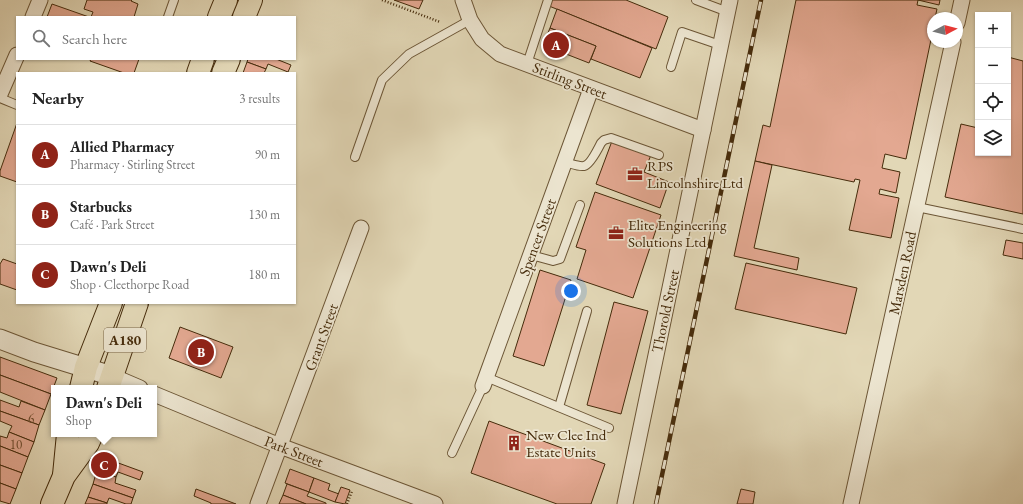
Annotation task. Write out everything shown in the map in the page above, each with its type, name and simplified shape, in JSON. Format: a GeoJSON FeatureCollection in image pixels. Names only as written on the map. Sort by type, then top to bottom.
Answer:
{"type":"FeatureCollection","features":[{"type":"Feature","properties":{"kind":"main road"},"geometry":{"type":"LineString","coordinates":[[219,16],[226,0]]}},
{"type":"Feature","properties":{"kind":"main road"},"geometry":{"type":"LineString","coordinates":[[244,16],[251,0]]}},
{"type":"Feature","properties":{"kind":"main road"},"geometry":{"type":"LineString","coordinates":[[198,72],[203,60]]}},
{"type":"Feature","properties":{"kind":"main road"},"geometry":{"type":"LineString","coordinates":[[224,72],[229,60]]}},
{"type":"Feature","properties":{"kind":"main road","name":"A180"},"geometry":{"type":"LineString","coordinates":[[84,378],[111,304]]}},
{"type":"Feature","properties":{"kind":"main road","name":"A180"},"geometry":{"type":"LineString","coordinates":[[110,382],[137,304]]}},
{"type":"Feature","properties":{"kind":"main road"},"geometry":{"type":"LineString","coordinates":[[64,476],[68,437]]}},
{"type":"Feature","properties":{"kind":"main road"},"geometry":{"type":"LineString","coordinates":[[52,504],[64,476],[91,437]]}},
{"type":"Feature","properties":{"kind":"street"},"geometry":{"type":"LineString","coordinates":[[33,16],[40,0]]}},
{"type":"Feature","properties":{"kind":"street","name":"Stirling Street"},"geometry":{"type":"LineString","coordinates":[[463,0],[470,20],[482,39],[500,54],[703,130]]}},
{"type":"Feature","properties":{"kind":"street"},"geometry":{"type":"LineString","coordinates":[[959,12],[962,0]]}},
{"type":"Feature","properties":{"kind":"street","name":"Thorold Street"},"geometry":{"type":"LineString","coordinates":[[625,504],[729,6]]}},
{"type":"Feature","properties":{"kind":"street","name":"Marsden Road"},"geometry":{"type":"LineString","coordinates":[[851,504],[952,48]]}},
{"type":"Feature","properties":{"kind":"street"},"geometry":{"type":"LineString","coordinates":[[0,94],[16,56]]}},
{"type":"Feature","properties":{"kind":"street","name":"Spencer Street"},"geometry":{"type":"LineString","coordinates":[[485,382],[591,88]]}},
{"type":"Feature","properties":{"kind":"street","name":"Grant Street"},"geometry":{"type":"LineString","coordinates":[[258,504],[361,228]]}},
{"type":"Feature","properties":{"kind":"street"},"geometry":{"type":"LineString","coordinates":[[0,339],[34,352],[84,378],[125,385]]}},
{"type":"Feature","properties":{"kind":"street","name":"Park Street"},"geometry":{"type":"LineString","coordinates":[[157,395],[280,446],[435,504]]}},
{"type":"Feature","properties":{"kind":"lane"},"geometry":{"type":"LineString","coordinates":[[168,16],[174,0]]}},
{"type":"Feature","properties":{"kind":"lane"},"geometry":{"type":"LineString","coordinates":[[527,64],[548,0]]}},
{"type":"Feature","properties":{"kind":"lane"},"geometry":{"type":"LineString","coordinates":[[696,0],[729,6]]}},
{"type":"Feature","properties":{"kind":"lane"},"geometry":{"type":"LineString","coordinates":[[354,157],[382,80],[409,54],[470,20]]}},
{"type":"Feature","properties":{"kind":"lane"},"geometry":{"type":"LineString","coordinates":[[671,68],[682,32],[720,45]]}},
{"type":"Feature","properties":{"kind":"lane"},"geometry":{"type":"LineString","coordinates":[[0,98],[16,105]]}},
{"type":"Feature","properties":{"kind":"lane"},"geometry":{"type":"LineString","coordinates":[[564,162],[585,166],[589,163],[604,140],[611,138],[659,155]]}},
{"type":"Feature","properties":{"kind":"lane"},"geometry":{"type":"LineString","coordinates":[[531,255],[553,261],[560,259],[580,205]]}},
{"type":"Feature","properties":{"kind":"lane"},"geometry":{"type":"LineString","coordinates":[[916,207],[1023,229]]}},
{"type":"Feature","properties":{"kind":"lane"},"geometry":{"type":"LineString","coordinates":[[559,407],[587,311]]}},
{"type":"Feature","properties":{"kind":"lane"},"geometry":{"type":"LineString","coordinates":[[452,453],[485,382],[559,407],[609,428]]}},
{"type":"Feature","properties":{"kind":"path"},"geometry":{"type":"LineString","coordinates":[[382,0],[455,28]]}},
{"type":"Feature","properties":{"kind":"building"},"geometry":{"type":"Polygon","coordinates":[[[87,0],[132,0],[131,1],[138,4],[134,16],[91,16],[93,12],[84,9],[87,0]]]}},
{"type":"Feature","properties":{"kind":"building"},"geometry":{"type":"Polygon","coordinates":[[[394,0],[423,0],[419,9],[394,0]]]}},
{"type":"Feature","properties":{"kind":"building"},"geometry":{"type":"Polygon","coordinates":[[[545,0],[626,0],[668,17],[656,49],[544,4],[545,0]]]}},
{"type":"Feature","properties":{"kind":"building"},"geometry":{"type":"Polygon","coordinates":[[[796,0],[918,0],[917,5],[937,9],[936,12],[927,12],[927,48],[929,48],[906,159],[885,154],[882,168],[900,172],[896,193],[880,189],[879,194],[899,198],[891,238],[849,230],[860,180],[855,179],[854,182],[755,161],[763,125],[770,127],[796,0]]]}},
{"type":"Feature","properties":{"kind":"building"},"geometry":{"type":"Polygon","coordinates":[[[918,0],[940,0],[939,5],[918,0]]]}},
{"type":"Feature","properties":{"kind":"building"},"geometry":{"type":"Polygon","coordinates":[[[52,4],[86,16],[47,16],[52,4]]]}},
{"type":"Feature","properties":{"kind":"building"},"geometry":{"type":"Polygon","coordinates":[[[557,9],[652,48],[640,78],[591,59],[596,46],[550,28],[557,9]]]}},
{"type":"Feature","properties":{"kind":"building"},"geometry":{"type":"Polygon","coordinates":[[[550,28],[596,46],[589,63],[543,45],[550,28]]]}},
{"type":"Feature","properties":{"kind":"building"},"geometry":{"type":"Polygon","coordinates":[[[1011,58],[1023,61],[1023,214],[945,197],[961,124],[975,127],[975,156],[1011,156],[1011,58]]]}},
{"type":"Feature","properties":{"kind":"building"},"geometry":{"type":"Polygon","coordinates":[[[139,60],[134,72],[121,72],[90,61],[139,60]]]}},
{"type":"Feature","properties":{"kind":"building"},"geometry":{"type":"Polygon","coordinates":[[[248,60],[278,60],[291,65],[288,72],[268,64],[266,69],[247,62],[248,60]]]}},
{"type":"Feature","properties":{"kind":"building"},"geometry":{"type":"Polygon","coordinates":[[[247,62],[266,69],[264,72],[243,72],[247,62]]]}},
{"type":"Feature","properties":{"kind":"building"},"geometry":{"type":"Polygon","coordinates":[[[16,126],[16,182],[0,176],[0,171],[16,126]]]}},
{"type":"Feature","properties":{"kind":"building"},"geometry":{"type":"Polygon","coordinates":[[[612,141],[651,155],[644,172],[669,182],[660,208],[596,184],[612,141]]]}},
{"type":"Feature","properties":{"kind":"building"},"geometry":{"type":"Polygon","coordinates":[[[755,161],[772,165],[754,248],[799,258],[797,270],[734,256],[755,161]]]}},
{"type":"Feature","properties":{"kind":"building"},"geometry":{"type":"Polygon","coordinates":[[[595,192],[661,215],[633,298],[577,279],[586,250],[576,247],[595,192]]]}},
{"type":"Feature","properties":{"kind":"building"},"geometry":{"type":"Polygon","coordinates":[[[1006,240],[1023,243],[1023,259],[1003,255],[1006,240]]]}},
{"type":"Feature","properties":{"kind":"building"},"geometry":{"type":"Polygon","coordinates":[[[3,259],[16,264],[16,290],[0,284],[0,264],[3,259]]]}},
{"type":"Feature","properties":{"kind":"building"},"geometry":{"type":"Polygon","coordinates":[[[746,263],[857,288],[846,334],[735,309],[746,263]]]}},
{"type":"Feature","properties":{"kind":"building"},"geometry":{"type":"Polygon","coordinates":[[[540,270],[571,280],[544,366],[513,356],[540,270]]]}},
{"type":"Feature","properties":{"kind":"building"},"geometry":{"type":"Polygon","coordinates":[[[614,302],[648,311],[621,414],[587,405],[614,302]]]}},
{"type":"Feature","properties":{"kind":"building"},"geometry":{"type":"Polygon","coordinates":[[[180,327],[233,347],[221,378],[169,358],[180,327]]]}},
{"type":"Feature","properties":{"kind":"building"},"geometry":{"type":"Polygon","coordinates":[[[0,357],[57,378],[54,385],[51,385],[51,394],[0,375],[0,357]]]}},
{"type":"Feature","properties":{"kind":"building"},"geometry":{"type":"Polygon","coordinates":[[[0,375],[51,394],[45,410],[0,392],[0,375]]]}},
{"type":"Feature","properties":{"kind":"building"},"geometry":{"type":"Polygon","coordinates":[[[0,400],[19,407],[21,401],[45,410],[39,425],[0,411],[0,400]]]}},
{"type":"Feature","properties":{"kind":"building"},"geometry":{"type":"Polygon","coordinates":[[[0,411],[39,425],[34,442],[9,432],[12,426],[0,421],[0,411]]]}},
{"type":"Feature","properties":{"kind":"building","name":"New Clee Ind Estate Units"},"geometry":{"type":"Polygon","coordinates":[[[489,421],[605,464],[591,504],[557,504],[471,473],[489,421]]]}},
{"type":"Feature","properties":{"kind":"building"},"geometry":{"type":"Polygon","coordinates":[[[9,432],[34,442],[28,457],[0,446],[0,436],[7,438],[9,432]]]}},
{"type":"Feature","properties":{"kind":"building"},"geometry":{"type":"Polygon","coordinates":[[[0,446],[28,457],[22,473],[0,465],[0,446]]]}},
{"type":"Feature","properties":{"kind":"building"},"geometry":{"type":"Polygon","coordinates":[[[102,457],[143,472],[140,480],[118,472],[116,477],[97,470],[102,457]]]}},
{"type":"Feature","properties":{"kind":"building"},"geometry":{"type":"Polygon","coordinates":[[[0,465],[22,473],[16,489],[0,483],[0,465]]]}},
{"type":"Feature","properties":{"kind":"building"},"geometry":{"type":"Polygon","coordinates":[[[290,469],[314,478],[309,492],[285,483],[290,469]]]}},
{"type":"Feature","properties":{"kind":"building"},"geometry":{"type":"Polygon","coordinates":[[[97,470],[116,477],[115,483],[136,490],[133,498],[93,484],[97,470]]]}},
{"type":"Feature","properties":{"kind":"building"},"geometry":{"type":"Polygon","coordinates":[[[314,478],[330,484],[328,490],[339,494],[335,502],[309,492],[314,478]]]}},
{"type":"Feature","properties":{"kind":"building"},"geometry":{"type":"Polygon","coordinates":[[[0,483],[16,489],[10,504],[0,501],[0,483]]]}},
{"type":"Feature","properties":{"kind":"building"},"geometry":{"type":"Polygon","coordinates":[[[93,484],[133,498],[131,504],[126,504],[109,498],[107,503],[88,497],[93,484]]]}},
{"type":"Feature","properties":{"kind":"building"},"geometry":{"type":"Polygon","coordinates":[[[287,484],[309,492],[307,496],[326,504],[306,504],[283,495],[287,484]]]}},
{"type":"Feature","properties":{"kind":"building"},"geometry":{"type":"Polygon","coordinates":[[[341,487],[350,490],[345,504],[335,502],[341,487]]]}},
{"type":"Feature","properties":{"kind":"building"},"geometry":{"type":"Polygon","coordinates":[[[196,489],[236,504],[211,504],[194,496],[196,489]]]}},
{"type":"Feature","properties":{"kind":"building"},"geometry":{"type":"Polygon","coordinates":[[[741,489],[755,492],[753,504],[737,504],[741,489]]]}},
{"type":"Feature","properties":{"kind":"building"},"geometry":{"type":"Polygon","coordinates":[[[283,495],[306,504],[279,504],[283,495]]]}},
{"type":"Feature","properties":{"kind":"building"},"geometry":{"type":"Polygon","coordinates":[[[88,497],[107,503],[107,504],[85,504],[88,497]]]}},
{"type":"Feature","properties":{"kind":"railway"},"geometry":{"type":"LineString","coordinates":[[656,504],[761,0]]}},
{"type":"Feature","properties":{"kind":"place","name":"Allied Pharmacy"},"geometry":{"type":"Point","coordinates":[556,45]}},
{"type":"Feature","properties":{"kind":"place","name":"RPS Lincolnshire Ltd"},"geometry":{"type":"Point","coordinates":[635,174]}},
{"type":"Feature","properties":{"kind":"place","name":"Elite Engineering Solutions Ltd"},"geometry":{"type":"Point","coordinates":[616,233]}},
{"type":"Feature","properties":{"kind":"place","name":"Starbucks"},"geometry":{"type":"Point","coordinates":[201,352]}},
{"type":"Feature","properties":{"kind":"place","name":"New Clee Ind Estate Units"},"geometry":{"type":"Point","coordinates":[514,443]}},
{"type":"Feature","properties":{"kind":"place","name":"Dawn's Deli"},"geometry":{"type":"Point","coordinates":[104,465]}}]}
